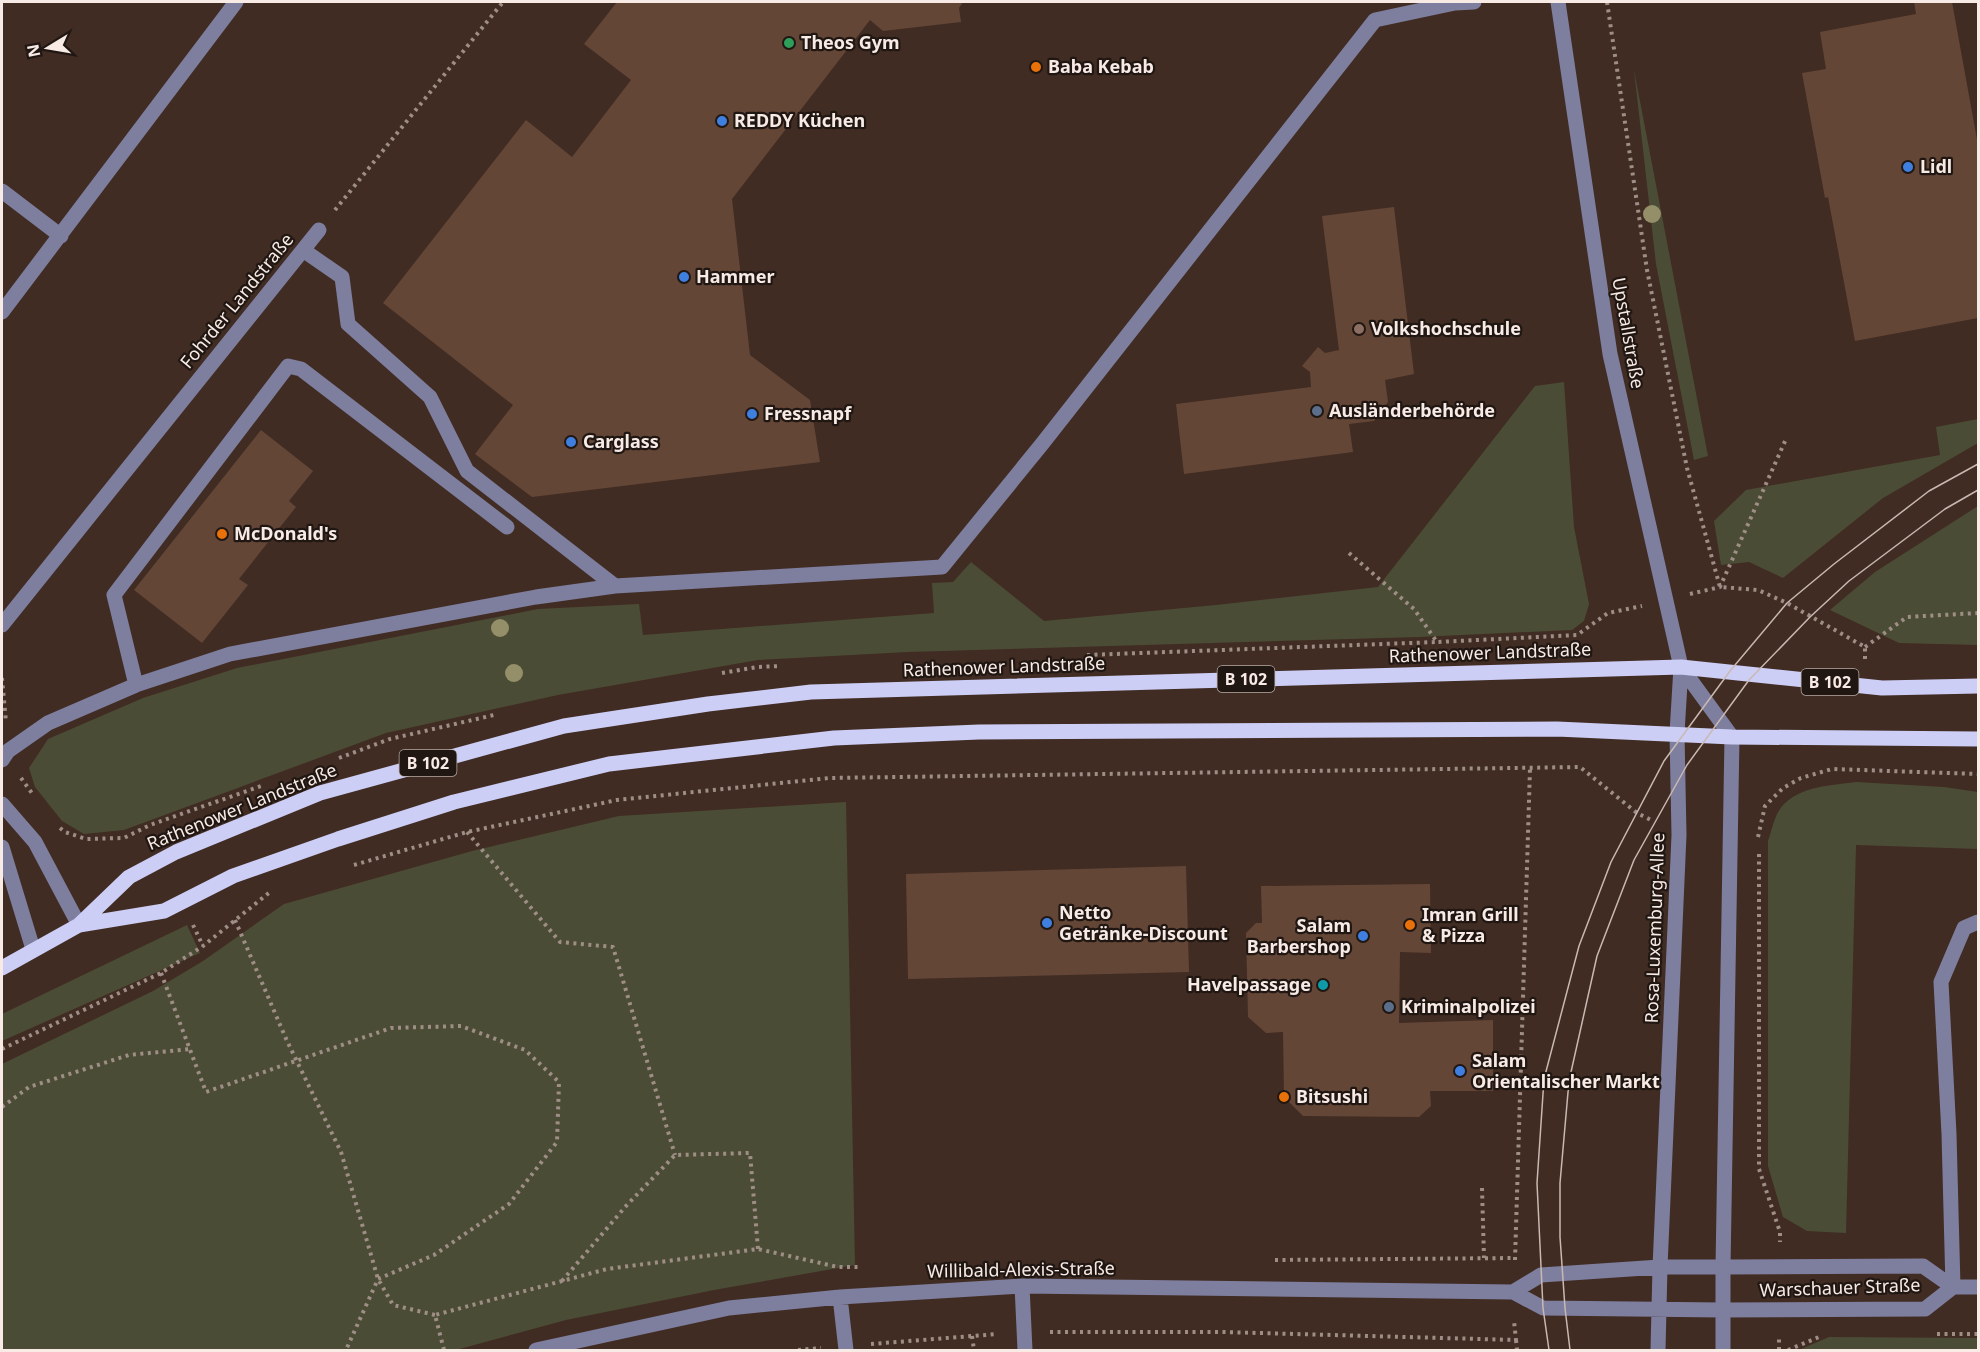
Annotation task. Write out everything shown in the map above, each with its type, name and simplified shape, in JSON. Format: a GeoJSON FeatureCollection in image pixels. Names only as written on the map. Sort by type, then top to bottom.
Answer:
{"type":"FeatureCollection","features":[{"type":"Feature","properties":{"kind":"main road","name":"Rathenower Landstraße"},"geometry":{"type":"LineString","coordinates":[[2,968],[79,925],[129,877],[176,852],[320,793],[575,724],[708,704],[811,692],[1681,667],[1882,688],[1978,686]]}},
{"type":"Feature","properties":{"kind":"main road","name":"Rathenower Landstraße"},"geometry":{"type":"LineString","coordinates":[[79,925],[164,911],[233,876],[454,802],[609,764],[834,738],[979,732],[1557,729],[1732,737],[1978,739]]}},
{"type":"Feature","properties":{"kind":"street"},"geometry":{"type":"LineString","coordinates":[[2,312],[236,2]]}},
{"type":"Feature","properties":{"kind":"street"},"geometry":{"type":"LineString","coordinates":[[5,755],[48,723],[136,686],[230,654],[536,597],[615,586],[942,567],[1042,444],[1375,20],[1455,3],[1474,2]]}},
{"type":"Feature","properties":{"kind":"street","name":"Upstallstraße"},"geometry":{"type":"LineString","coordinates":[[1558,2],[1610,354],[1681,667],[1677,733]]}},
{"type":"Feature","properties":{"kind":"street"},"geometry":{"type":"LineString","coordinates":[[2,191],[61,236]]}},
{"type":"Feature","properties":{"kind":"street","name":"Fohrder Landstraße"},"geometry":{"type":"LineString","coordinates":[[2,625],[319,230]]}},
{"type":"Feature","properties":{"kind":"street"},"geometry":{"type":"LineString","coordinates":[[303,250],[342,277],[348,324],[430,397],[467,471],[615,586]]}},
{"type":"Feature","properties":{"kind":"street"},"geometry":{"type":"LineString","coordinates":[[136,686],[114,595],[288,366],[301,369],[507,527]]}},
{"type":"Feature","properties":{"kind":"street","name":"Upstallstraße"},"geometry":{"type":"LineString","coordinates":[[1681,667],[1732,737]]}},
{"type":"Feature","properties":{"kind":"street","name":"Rosa-Luxemburg-Allee"},"geometry":{"type":"LineString","coordinates":[[1658,1350],[1679,834],[1677,733]]}},
{"type":"Feature","properties":{"kind":"street"},"geometry":{"type":"LineString","coordinates":[[1723,1350],[1732,737]]}},
{"type":"Feature","properties":{"kind":"street"},"geometry":{"type":"LineString","coordinates":[[2,804],[34,842],[79,925]]}},
{"type":"Feature","properties":{"kind":"street"},"geometry":{"type":"LineString","coordinates":[[2,847],[33,949]]}},
{"type":"Feature","properties":{"kind":"street"},"geometry":{"type":"LineString","coordinates":[[1978,922],[1964,928],[1941,982],[1949,1134],[1953,1287],[1978,1287]]}},
{"type":"Feature","properties":{"kind":"street","name":"Warschauer Straße"},"geometry":{"type":"LineString","coordinates":[[1722,1310],[1925,1309],[1953,1287],[1923,1266],[1723,1267]]}},
{"type":"Feature","properties":{"kind":"street"},"geometry":{"type":"LineString","coordinates":[[1512,1292],[1541,1275],[1723,1267]]}},
{"type":"Feature","properties":{"kind":"street"},"geometry":{"type":"LineString","coordinates":[[1022,1286],[1025,1350]]}},
{"type":"Feature","properties":{"kind":"street","name":"Willibald-Alexis-Straße"},"geometry":{"type":"LineString","coordinates":[[536,1350],[729,1308],[840,1297],[1022,1286],[1512,1292],[1543,1308],[1659,1309]]}},
{"type":"Feature","properties":{"kind":"street"},"geometry":{"type":"LineString","coordinates":[[840,1297],[846,1348]]}},
{"type":"Feature","properties":{"kind":"street"},"geometry":{"type":"LineString","coordinates":[[1659,1309],[1722,1310]]}},
{"type":"Feature","properties":{"kind":"path","name":"Fohrder Landstraße"},"geometry":{"type":"LineString","coordinates":[[319,230],[503,2]]}},
{"type":"Feature","properties":{"kind":"path"},"geometry":{"type":"LineString","coordinates":[[1608,2],[1650,282],[1687,468],[1720,587]]}},
{"type":"Feature","properties":{"kind":"path"},"geometry":{"type":"LineString","coordinates":[[1720,587],[1786,439]]}},
{"type":"Feature","properties":{"kind":"path"},"geometry":{"type":"LineString","coordinates":[[1349,553],[1414,609],[1437,642],[1577,635],[1608,613],[1720,587],[1758,590],[1787,603],[1865,647]]}},
{"type":"Feature","properties":{"kind":"path"},"geometry":{"type":"LineString","coordinates":[[1865,647],[1907,616],[1978,613]]}},
{"type":"Feature","properties":{"kind":"path"},"geometry":{"type":"LineString","coordinates":[[1865,647],[1865,686]]}},
{"type":"Feature","properties":{"kind":"path"},"geometry":{"type":"LineString","coordinates":[[2,678],[5,755],[35,798]]}},
{"type":"Feature","properties":{"kind":"path"},"geometry":{"type":"LineString","coordinates":[[1863,738],[1863,770]]}},
{"type":"Feature","properties":{"kind":"path"},"geometry":{"type":"LineString","coordinates":[[346,867],[467,832],[617,800],[829,778],[1580,767],[1637,813],[1679,834]]}},
{"type":"Feature","properties":{"kind":"path"},"geometry":{"type":"LineString","coordinates":[[1517,1350],[1512,1292],[1530,768]]}},
{"type":"Feature","properties":{"kind":"path"},"geometry":{"type":"LineString","coordinates":[[1780,1266],[1780,1232],[1759,1169],[1759,836],[1765,807],[1783,788],[1801,778],[1832,770],[1978,774]]}},
{"type":"Feature","properties":{"kind":"path"},"geometry":{"type":"LineString","coordinates":[[467,832],[560,942],[613,947],[675,1155]]}},
{"type":"Feature","properties":{"kind":"path"},"geometry":{"type":"LineString","coordinates":[[1730,846],[1759,836]]}},
{"type":"Feature","properties":{"kind":"path"},"geometry":{"type":"LineString","coordinates":[[2,1049],[161,973],[203,946],[273,890]]}},
{"type":"Feature","properties":{"kind":"path"},"geometry":{"type":"LineString","coordinates":[[235,920],[296,1061],[341,1152],[378,1279],[393,1305],[435,1315]]}},
{"type":"Feature","properties":{"kind":"path"},"geometry":{"type":"LineString","coordinates":[[161,973],[206,1092],[391,1028],[461,1026],[525,1050],[559,1082],[557,1142],[509,1204],[434,1255],[378,1279],[346,1350]]}},
{"type":"Feature","properties":{"kind":"path"},"geometry":{"type":"LineString","coordinates":[[2,1107],[29,1087],[129,1055],[190,1049]]}},
{"type":"Feature","properties":{"kind":"path"},"geometry":{"type":"LineString","coordinates":[[562,1282],[626,1206],[675,1155],[750,1153],[758,1249]]}},
{"type":"Feature","properties":{"kind":"path"},"geometry":{"type":"LineString","coordinates":[[1482,1188],[1484,1258]]}},
{"type":"Feature","properties":{"kind":"path"},"geometry":{"type":"LineString","coordinates":[[1779,1310],[1779,1350]]}},
{"type":"Feature","properties":{"kind":"path"},"geometry":{"type":"LineString","coordinates":[[798,1350],[846,1348],[1024,1332],[1222,1332],[1516,1340]]}},
{"type":"Feature","properties":{"kind":"path"},"geometry":{"type":"LineString","coordinates":[[972,1336],[974,1350]]}},
{"type":"Feature","properties":{"kind":"green space"},"geometry":{"type":"Polygon","coordinates":[[[1634,70],[1708,456],[1694,460],[1656,264],[1634,70]]]}},
{"type":"Feature","properties":{"kind":"green space"},"geometry":{"type":"Polygon","coordinates":[[[1564,382],[1574,527],[1589,604],[1584,621],[1572,630],[1419,637],[908,652],[758,660],[558,695],[386,733],[124,830],[84,834],[62,821],[35,787],[29,768],[48,739],[143,698],[237,668],[538,609],[639,604],[643,635],[934,613],[932,583],[953,582],[971,562],[1044,621],[1378,587],[1535,386],[1564,382]]]}},
{"type":"Feature","properties":{"kind":"green space"},"geometry":{"type":"Polygon","coordinates":[[[1978,419],[1978,443],[1883,498],[1783,578],[1749,562],[1721,565],[1714,521],[1746,490],[1940,455],[1936,427],[1978,419]]]}},
{"type":"Feature","properties":{"kind":"green space"},"geometry":{"type":"Polygon","coordinates":[[[1978,506],[1978,645],[1899,643],[1830,610],[1875,572],[1978,506]]]}},
{"type":"Feature","properties":{"kind":"green space"},"geometry":{"type":"Polygon","coordinates":[[[1856,782],[1944,787],[1978,792],[1978,849],[1856,845],[1846,1233],[1807,1231],[1783,1217],[1768,1166],[1768,841],[1777,814],[1792,798],[1823,786],[1856,782]]]}},
{"type":"Feature","properties":{"kind":"green space"},"geometry":{"type":"Polygon","coordinates":[[[846,802],[855,1265],[714,1290],[566,1320],[456,1350],[2,1350],[2,1064],[153,991],[203,961],[284,904],[472,851],[619,816],[846,802]]]}},
{"type":"Feature","properties":{"kind":"green space"},"geometry":{"type":"Polygon","coordinates":[[[187,925],[200,953],[2,1041],[2,1014],[187,925]]]}},
{"type":"Feature","properties":{"kind":"green space"},"geometry":{"type":"Polygon","coordinates":[[[1829,1337],[1978,1338],[1978,1350],[1799,1350],[1829,1337]]]}},
{"type":"Feature","properties":{"kind":"building"},"geometry":{"type":"Polygon","coordinates":[[[617,2],[963,2],[959,8],[961,22],[883,31],[870,20],[732,199],[750,355],[810,400],[820,462],[532,497],[475,454],[513,405],[383,303],[526,120],[572,157],[631,80],[584,44],[617,2]]]}},
{"type":"Feature","properties":{"kind":"building"},"geometry":{"type":"Polygon","coordinates":[[[1914,2],[1952,2],[1978,145],[1978,318],[1855,341],[1802,73],[1826,69],[1820,32],[1916,14],[1914,2]]]}},
{"type":"Feature","properties":{"kind":"building"},"geometry":{"type":"Polygon","coordinates":[[[1394,207],[1414,374],[1385,380],[1388,402],[1374,421],[1349,424],[1353,452],[1184,474],[1176,404],[1311,387],[1310,372],[1302,366],[1318,347],[1325,353],[1339,350],[1322,216],[1394,207]]]}},
{"type":"Feature","properties":{"kind":"building"},"geometry":{"type":"Polygon","coordinates":[[[261,430],[313,471],[289,501],[296,507],[239,579],[248,585],[202,643],[134,590],[261,430]]]}},
{"type":"Feature","properties":{"kind":"building","name":"Netto Getränke-Discount"},"geometry":{"type":"Polygon","coordinates":[[[1186,866],[1189,972],[908,979],[906,874],[1186,866]]]}},
{"type":"Feature","properties":{"kind":"building","name":"Havelpassage"},"geometry":{"type":"Polygon","coordinates":[[[1430,884],[1431,953],[1400,952],[1399,1023],[1493,1020],[1493,1091],[1430,1091],[1431,1106],[1419,1117],[1303,1116],[1284,1097],[1283,1032],[1266,1033],[1248,1017],[1246,933],[1256,923],[1262,923],[1261,886],[1430,884]]]}},
{"type":"Feature","properties":{"kind":"tram line"},"geometry":{"type":"LineString","coordinates":[[1549,1350],[1543,1308],[1537,1183],[1544,1079],[1579,946],[1611,862],[1664,761],[1730,671],[1787,603],[1929,491],[1978,464]]}},
{"type":"Feature","properties":{"kind":"tram line"},"geometry":{"type":"LineString","coordinates":[[1570,1350],[1560,1237],[1560,1183],[1569,1081],[1597,956],[1634,860],[1687,765],[1749,680],[1810,617],[1849,581],[1945,509],[1978,490]]}},
{"type":"Feature","properties":{"kind":"place","name":"Theos Gym"},"geometry":{"type":"Point","coordinates":[789,43]}},
{"type":"Feature","properties":{"kind":"place","name":"Baba Kebab"},"geometry":{"type":"Point","coordinates":[1036,67]}},
{"type":"Feature","properties":{"kind":"place","name":"REDDY Küchen"},"geometry":{"type":"Point","coordinates":[722,121]}},
{"type":"Feature","properties":{"kind":"place","name":"Lidl"},"geometry":{"type":"Point","coordinates":[1908,167]}},
{"type":"Feature","properties":{"kind":"place","name":"Hammer"},"geometry":{"type":"Point","coordinates":[684,277]}},
{"type":"Feature","properties":{"kind":"place","name":"Volkshochschule"},"geometry":{"type":"Point","coordinates":[1359,329]}},
{"type":"Feature","properties":{"kind":"place","name":"Ausländerbehörde"},"geometry":{"type":"Point","coordinates":[1317,411]}},
{"type":"Feature","properties":{"kind":"place","name":"Fressnapf"},"geometry":{"type":"Point","coordinates":[752,414]}},
{"type":"Feature","properties":{"kind":"place","name":"Carglass"},"geometry":{"type":"Point","coordinates":[571,442]}},
{"type":"Feature","properties":{"kind":"place","name":"McDonald's"},"geometry":{"type":"Point","coordinates":[222,534]}},
{"type":"Feature","properties":{"kind":"place","name":"Netto Getränke-Discount"},"geometry":{"type":"Point","coordinates":[1047,923]}},
{"type":"Feature","properties":{"kind":"place","name":"Imran Grill & Pizza"},"geometry":{"type":"Point","coordinates":[1410,925]}},
{"type":"Feature","properties":{"kind":"place","name":"Salam Barbershop"},"geometry":{"type":"Point","coordinates":[1363,936]}},
{"type":"Feature","properties":{"kind":"place","name":"Havelpassage"},"geometry":{"type":"Point","coordinates":[1323,985]}},
{"type":"Feature","properties":{"kind":"place","name":"Kriminalpolizei"},"geometry":{"type":"Point","coordinates":[1389,1007]}},
{"type":"Feature","properties":{"kind":"place","name":"Salam Orientalischer Markt"},"geometry":{"type":"Point","coordinates":[1460,1071]}},
{"type":"Feature","properties":{"kind":"place","name":"Bitsushi"},"geometry":{"type":"Point","coordinates":[1284,1097]}}]}
